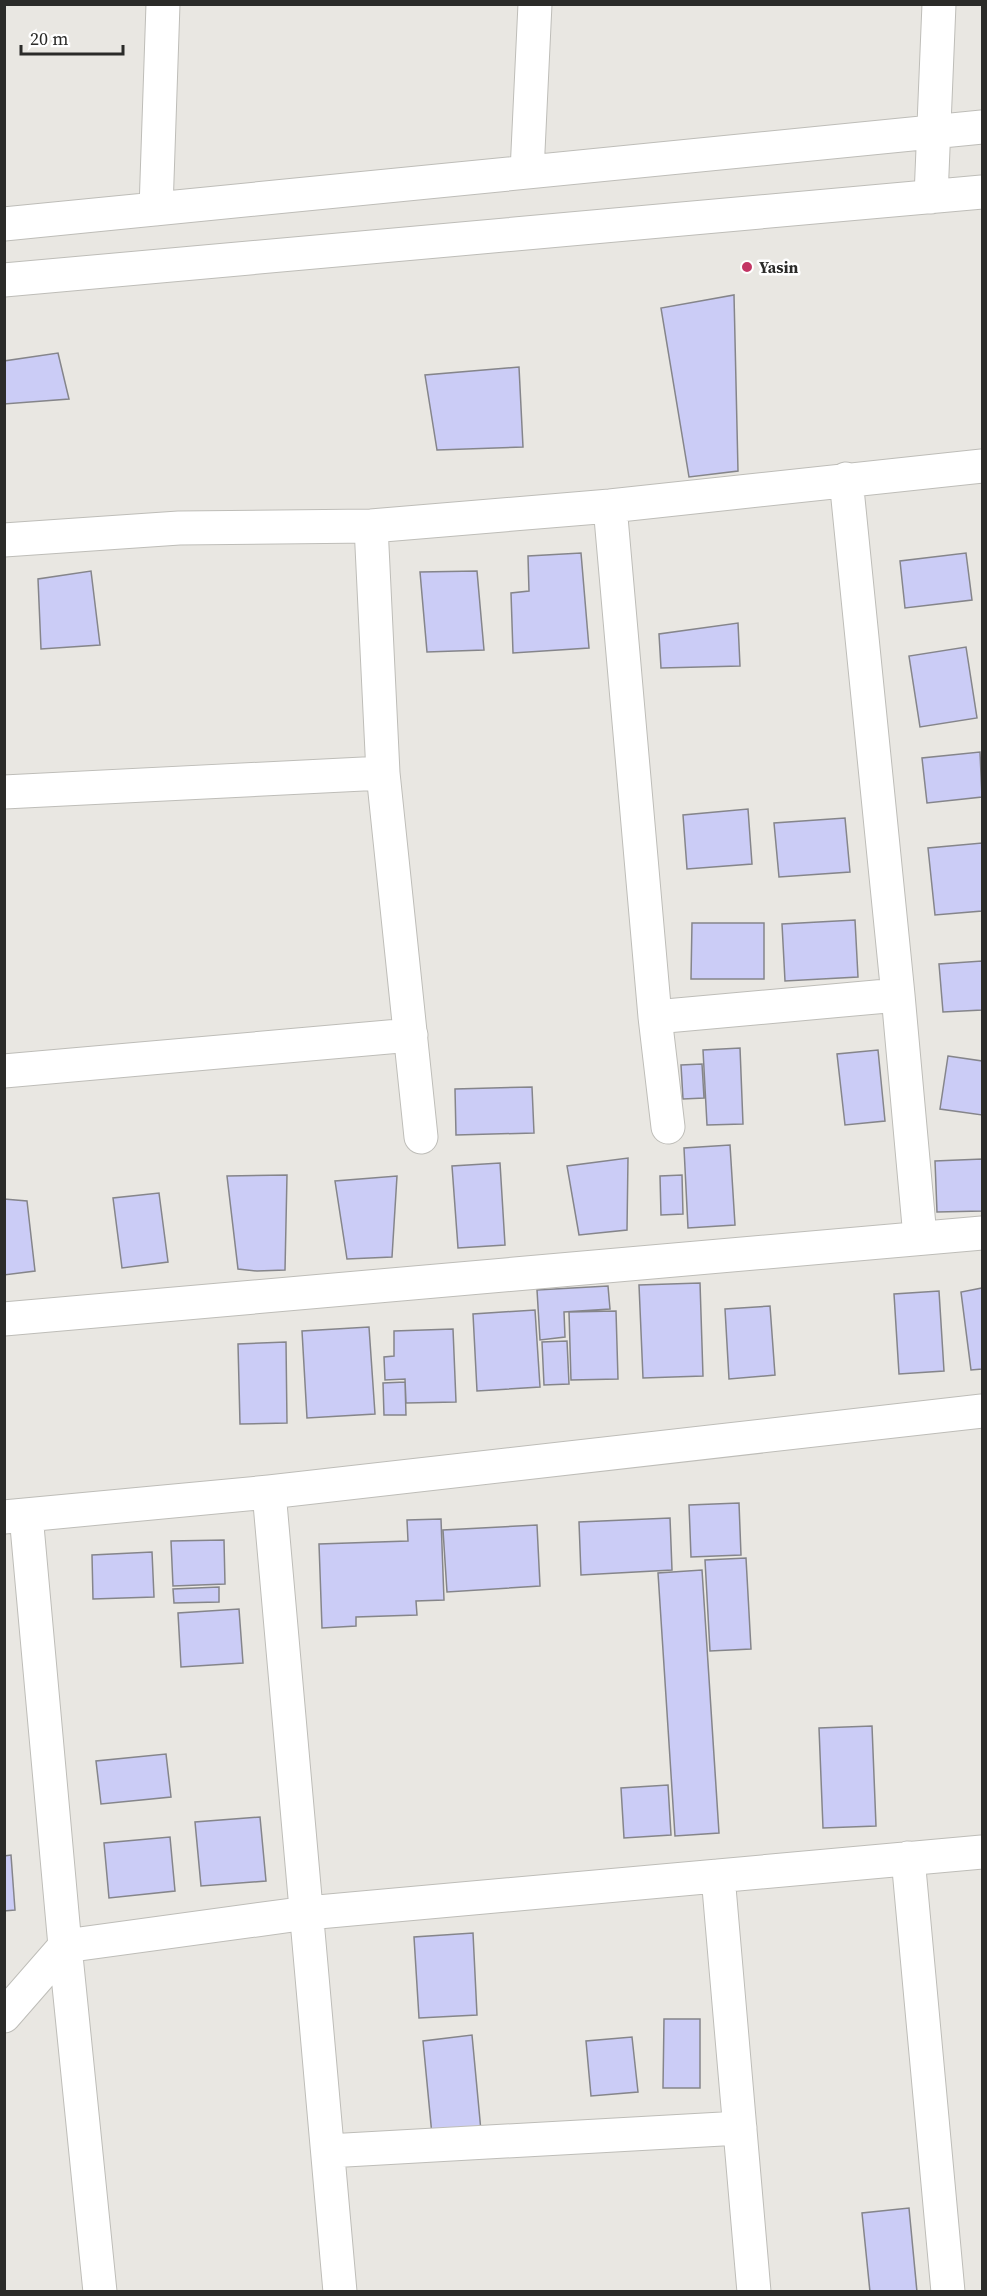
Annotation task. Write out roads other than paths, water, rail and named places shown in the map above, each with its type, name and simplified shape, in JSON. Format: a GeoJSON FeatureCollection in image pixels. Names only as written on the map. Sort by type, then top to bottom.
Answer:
{"type":"FeatureCollection","features":[{"type":"Feature","properties":{"kind":"street"},"geometry":{"type":"LineString","coordinates":[[156,209],[163,4]]}},
{"type":"Feature","properties":{"kind":"street"},"geometry":{"type":"LineString","coordinates":[[527,172],[535,4]]}},
{"type":"Feature","properties":{"kind":"street"},"geometry":{"type":"LineString","coordinates":[[931,196],[939,4]]}},
{"type":"Feature","properties":{"kind":"street"},"geometry":{"type":"LineString","coordinates":[[4,224],[935,132],[982,130]]}},
{"type":"Feature","properties":{"kind":"street"},"geometry":{"type":"LineString","coordinates":[[4,280],[982,192]]}},
{"type":"Feature","properties":{"kind":"street"},"geometry":{"type":"LineString","coordinates":[[4,540],[179,528],[371,526],[610,506],[982,466]]}},
{"type":"Feature","properties":{"kind":"street"},"geometry":{"type":"LineString","coordinates":[[846,479],[920,1237]]}},
{"type":"Feature","properties":{"kind":"street"},"geometry":{"type":"LineString","coordinates":[[610,506],[655,1017],[668,1127]]}},
{"type":"Feature","properties":{"kind":"street"},"geometry":{"type":"LineString","coordinates":[[371,526],[383,773],[421,1137]]}},
{"type":"Feature","properties":{"kind":"street"},"geometry":{"type":"LineString","coordinates":[[4,792],[383,773]]}},
{"type":"Feature","properties":{"kind":"street"},"geometry":{"type":"LineString","coordinates":[[655,1017],[898,994]]}},
{"type":"Feature","properties":{"kind":"street"},"geometry":{"type":"LineString","coordinates":[[4,1071],[411,1035]]}},
{"type":"Feature","properties":{"kind":"street"},"geometry":{"type":"LineString","coordinates":[[4,1318],[982,1233]]}},
{"type":"Feature","properties":{"kind":"street"},"geometry":{"type":"LineString","coordinates":[[100,2292],[65,1946],[15,1516],[269,1492],[982,1411]]}},
{"type":"Feature","properties":{"kind":"street"},"geometry":{"type":"LineString","coordinates":[[269,1492],[340,2292]]}},
{"type":"Feature","properties":{"kind":"street"},"geometry":{"type":"LineString","coordinates":[[4,2016],[65,1946],[307,1913],[982,1852]]}},
{"type":"Feature","properties":{"kind":"street"},"geometry":{"type":"LineString","coordinates":[[908,1858],[948,2292]]}},
{"type":"Feature","properties":{"kind":"street"},"geometry":{"type":"LineString","coordinates":[[718,1876],[754,2292]]}},
{"type":"Feature","properties":{"kind":"street"},"geometry":{"type":"LineString","coordinates":[[328,2151],[740,2128]]}},
{"type":"Feature","properties":{"kind":"place","name":"Yasin"},"geometry":{"type":"Point","coordinates":[747,267]}}]}
